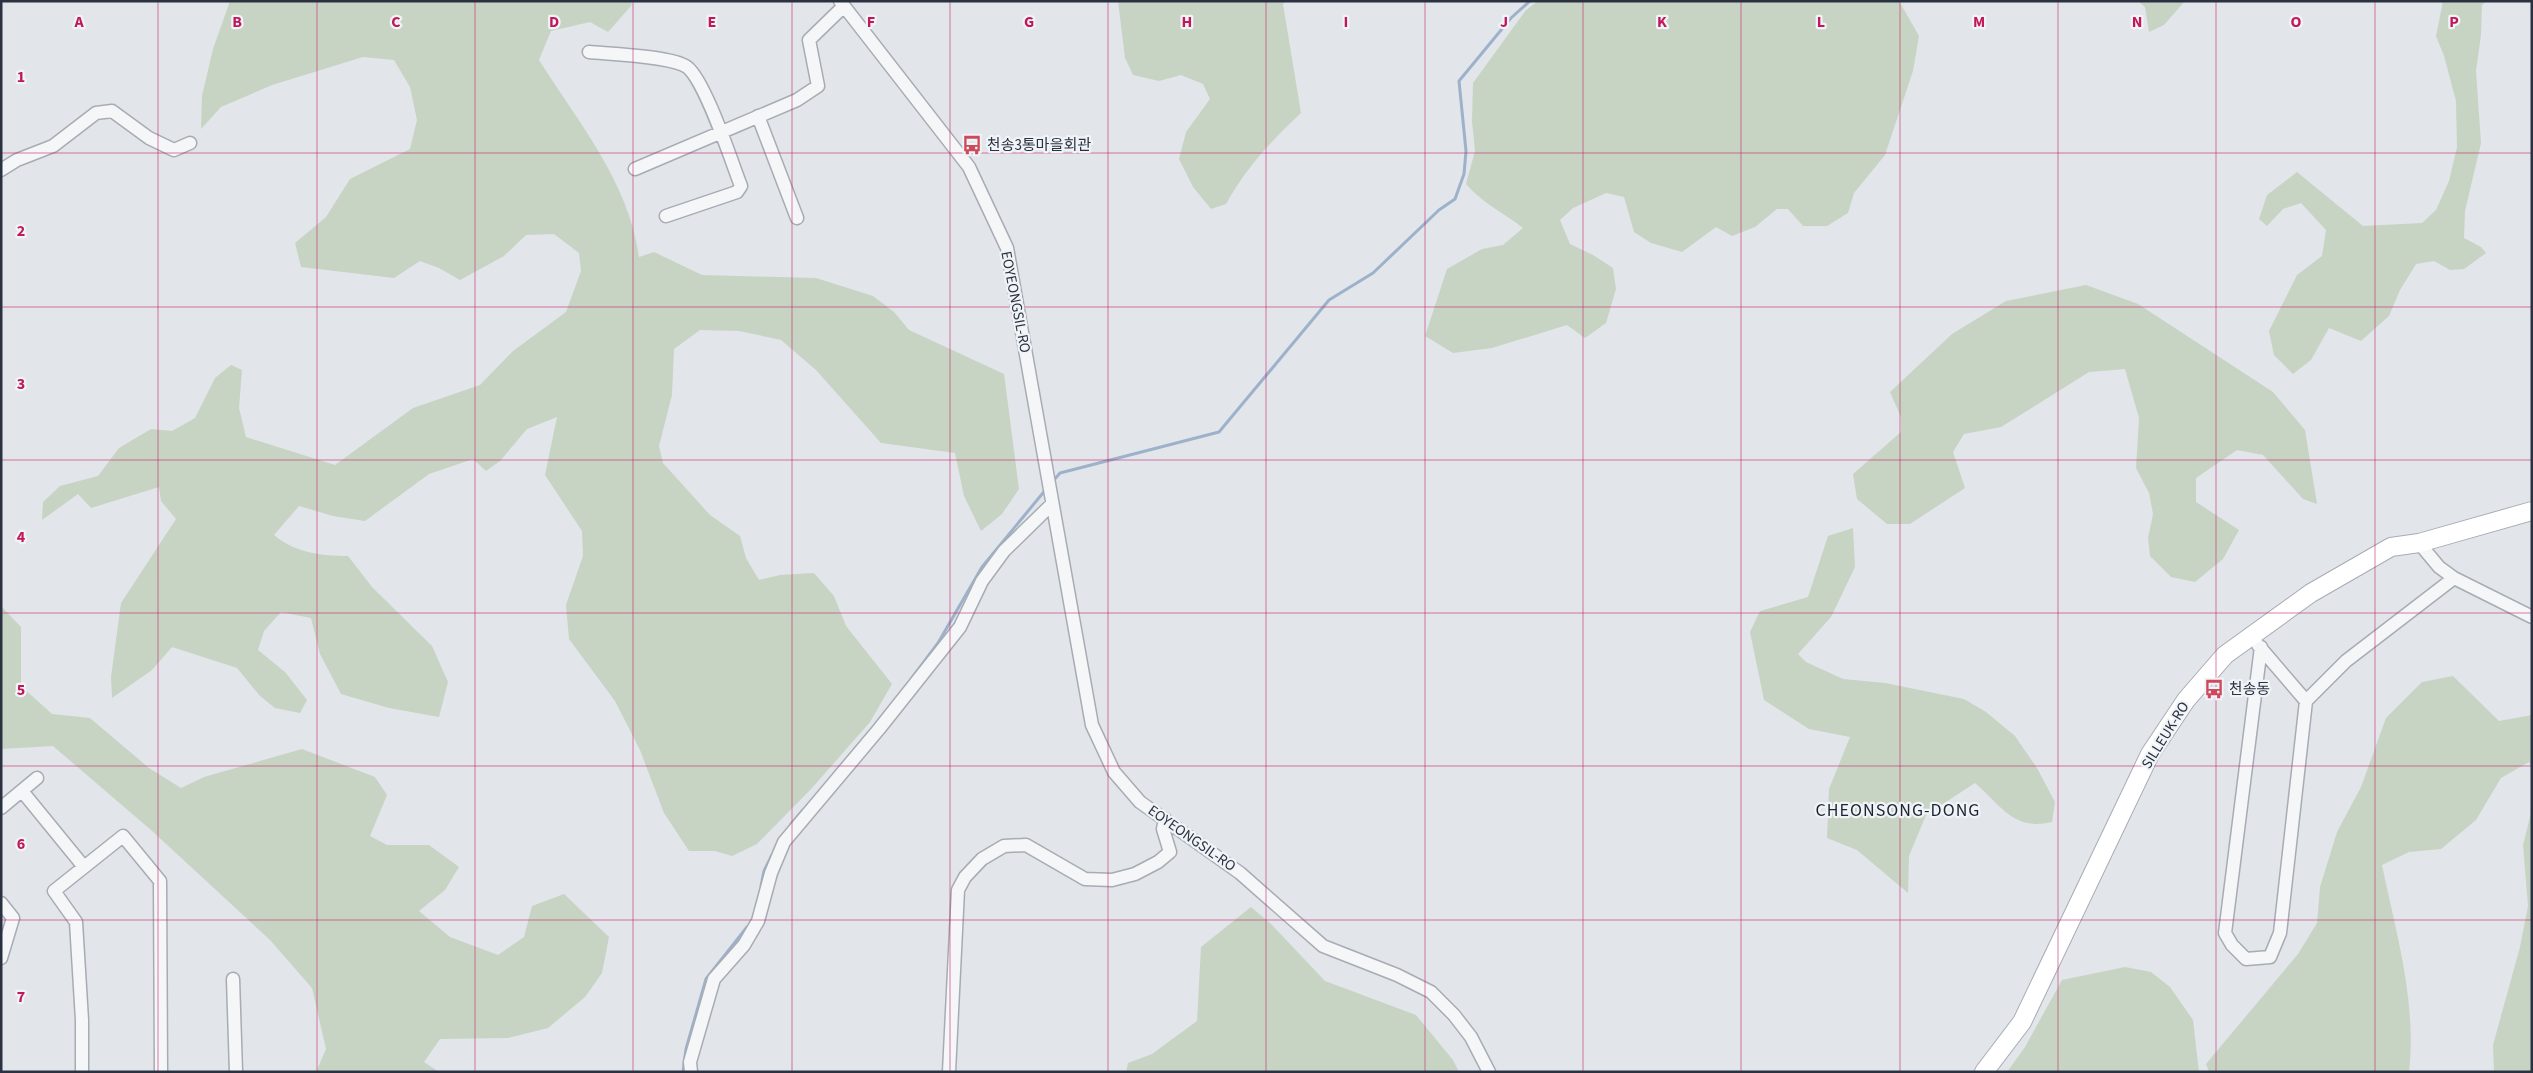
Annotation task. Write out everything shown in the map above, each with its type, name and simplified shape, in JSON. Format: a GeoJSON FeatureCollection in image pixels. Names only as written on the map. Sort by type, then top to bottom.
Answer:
{"type":"FeatureCollection","features":[{"type":"Feature","properties":{"kind":"main road","name":"SILLEUK-RO"},"geometry":{"type":"LineString","coordinates":[[1984,1072],[2022,1022],[2150,754],[2186,700],[2225,655],[2255,641],[2311,594],[2392,548],[2419,543],[2532,510]]}},
{"type":"Feature","properties":{"kind":"street","name":"EOYEONGSIL-RO"},"geometry":{"type":"LineString","coordinates":[[635,169],[797,100],[818,86],[809,40],[842,4],[969,167],[1007,248],[1092,724],[1114,772],[1140,802],[1240,873],[1323,946],[1397,975],[1431,992],[1454,1015],[1471,1037],[1489,1072]]}},
{"type":"Feature","properties":{"kind":"street"},"geometry":{"type":"LineString","coordinates":[[589,52],[670,61],[687,67],[700,86],[741,186],[737,192],[666,216]]}},
{"type":"Feature","properties":{"kind":"street"},"geometry":{"type":"LineString","coordinates":[[1,170],[17,160],[53,146],[96,114],[112,111],[149,138],[174,150],[190,144]]}},
{"type":"Feature","properties":{"kind":"street"},"geometry":{"type":"LineString","coordinates":[[758,116],[797,218]]}},
{"type":"Feature","properties":{"kind":"street"},"geometry":{"type":"LineString","coordinates":[[691,1072],[690,1062],[714,979],[744,945],[758,921],[771,873],[784,842],[879,729],[960,627],[982,581],[1004,551],[1051,501]]}},
{"type":"Feature","properties":{"kind":"street"},"geometry":{"type":"LineString","coordinates":[[2419,543],[2439,567],[2454,578],[2532,617]]}},
{"type":"Feature","properties":{"kind":"street"},"geometry":{"type":"LineString","coordinates":[[2255,641],[2225,933],[2232,945],[2246,959],[2270,957],[2280,933],[2306,701],[2346,661],[2454,578]]}},
{"type":"Feature","properties":{"kind":"street"},"geometry":{"type":"LineString","coordinates":[[2255,641],[2306,701]]}},
{"type":"Feature","properties":{"kind":"street"},"geometry":{"type":"LineString","coordinates":[[1,808],[37,778]]}},
{"type":"Feature","properties":{"kind":"street"},"geometry":{"type":"LineString","coordinates":[[22,791],[84,867]]}},
{"type":"Feature","properties":{"kind":"street"},"geometry":{"type":"LineString","coordinates":[[949,1072],[958,890],[965,877],[982,859],[1004,846],[1026,845],[1085,879],[1112,880],[1135,874],[1158,862],[1170,852],[1163,829],[1165,819]]}},
{"type":"Feature","properties":{"kind":"street"},"geometry":{"type":"LineString","coordinates":[[82,1072],[82,1020],[76,922],[54,891],[123,836],[160,881],[160,1072]]}},
{"type":"Feature","properties":{"kind":"street"},"geometry":{"type":"LineString","coordinates":[[1,903],[13,918],[5,950],[1,958]]}},
{"type":"Feature","properties":{"kind":"street"},"geometry":{"type":"LineString","coordinates":[[233,979],[236,1072]]}},
{"type":"Feature","properties":{"kind":"green space"},"geometry":{"type":"Polygon","coordinates":[[[230,1],[632,1],[631,6],[608,32],[590,22],[551,31],[539,60],[585,130],[613,178],[625,203],[639,257],[654,252],[702,275],[816,278],[873,296],[894,312],[909,330],[1004,374],[1019,489],[1002,514],[981,531],[964,496],[955,453],[881,443],[816,370],[781,340],[739,331],[700,330],[674,349],[672,395],[659,446],[663,463],[710,515],[740,536],[746,558],[759,580],[780,575],[814,573],[834,596],[846,626],[892,684],[870,722],[812,788],[757,844],[732,856],[715,851],[689,851],[664,813],[640,750],[615,701],[569,639],[566,605],[583,556],[582,531],[545,475],[557,417],[527,429],[500,461],[486,471],[473,459],[429,474],[365,521],[333,516],[299,506],[274,535],[300,550],[348,556],[372,587],[432,646],[448,682],[439,717],[389,708],[341,694],[320,654],[311,618],[281,612],[264,631],[258,650],[285,672],[307,700],[300,713],[275,708],[260,696],[237,668],[172,647],[152,670],[112,698],[111,677],[121,603],[176,519],[161,501],[159,487],[91,508],[78,494],[42,520],[43,502],[60,486],[98,476],[119,448],[151,429],[172,431],[195,418],[215,378],[231,365],[242,370],[239,408],[246,437],[335,465],[413,408],[480,385],[513,351],[566,312],[581,271],[579,253],[554,234],[526,235],[504,256],[460,280],[439,268],[420,261],[394,278],[301,267],[295,243],[326,217],[350,179],[410,149],[417,120],[410,87],[394,60],[363,57],[272,85],[221,107],[201,129],[202,96],[213,49],[230,1]]]}},
{"type":"Feature","properties":{"kind":"green space"},"geometry":{"type":"Polygon","coordinates":[[[1118,1],[1286,1],[1283,4],[1301,113],[1260,156],[1226,204],[1211,209],[1193,187],[1179,159],[1186,132],[1210,99],[1203,84],[1181,75],[1159,81],[1133,75],[1125,58],[1118,1]]]}},
{"type":"Feature","properties":{"kind":"green space"},"geometry":{"type":"Polygon","coordinates":[[[1538,1],[1899,1],[1919,36],[1913,71],[1885,155],[1854,193],[1848,213],[1827,226],[1803,226],[1788,209],[1777,209],[1755,227],[1732,236],[1716,227],[1682,252],[1651,243],[1634,232],[1624,197],[1606,193],[1573,208],[1560,220],[1570,244],[1593,255],[1613,268],[1616,289],[1606,323],[1585,338],[1567,325],[1492,348],[1453,353],[1425,336],[1447,269],[1482,249],[1503,245],[1523,228],[1486,202],[1466,184],[1475,151],[1472,121],[1473,83],[1526,10],[1538,1]]]}},
{"type":"Feature","properties":{"kind":"green space"},"geometry":{"type":"Polygon","coordinates":[[[2138,1],[2185,1],[2164,25],[2149,32],[2145,7],[2138,1]]]}},
{"type":"Feature","properties":{"kind":"green space"},"geometry":{"type":"Polygon","coordinates":[[[2443,1],[2487,1],[2482,5],[2481,35],[2476,71],[2481,143],[2465,211],[2464,238],[2481,247],[2486,253],[2464,269],[2450,270],[2434,261],[2416,264],[2400,290],[2389,316],[2361,341],[2329,328],[2311,360],[2293,374],[2274,355],[2269,331],[2297,275],[2322,256],[2326,230],[2301,203],[2283,209],[2267,226],[2259,219],[2267,195],[2297,172],[2363,226],[2422,223],[2436,210],[2449,181],[2457,147],[2456,101],[2444,56],[2436,36],[2443,1]]]}},
{"type":"Feature","properties":{"kind":"green space"},"geometry":{"type":"Polygon","coordinates":[[[2086,285],[2138,304],[2273,392],[2305,430],[2317,504],[2303,499],[2263,455],[2237,450],[2196,478],[2196,502],[2239,530],[2223,559],[2195,582],[2171,577],[2150,556],[2148,538],[2153,514],[2149,493],[2136,468],[2139,418],[2125,369],[2089,372],[2001,427],[1964,434],[1953,452],[1965,488],[1910,524],[1887,524],[1857,499],[1853,474],[1901,432],[1901,417],[1890,392],[1952,334],[2006,301],[2086,285]]]}},
{"type":"Feature","properties":{"kind":"green space"},"geometry":{"type":"Polygon","coordinates":[[[1853,528],[1855,567],[1831,617],[1798,654],[1806,662],[1843,679],[1885,683],[1964,699],[1986,712],[2015,736],[2037,768],[2055,802],[2052,822],[2027,823],[2018,820],[2001,808],[1975,783],[1926,815],[1909,856],[1908,893],[1857,850],[1827,838],[1829,789],[1850,737],[1809,729],[1764,700],[1750,632],[1760,611],[1808,597],[1828,536],[1853,528]]]}},
{"type":"Feature","properties":{"kind":"green space"},"geometry":{"type":"Polygon","coordinates":[[[1,606],[21,627],[21,686],[52,714],[90,718],[149,768],[181,788],[204,777],[302,749],[375,777],[387,795],[370,836],[387,845],[429,845],[459,867],[445,890],[419,911],[450,937],[498,955],[524,937],[532,906],[564,894],[609,937],[602,973],[585,997],[548,1028],[508,1038],[440,1039],[424,1062],[439,1072],[316,1072],[326,1049],[312,988],[270,940],[151,830],[53,746],[1,749],[1,606]]]}},
{"type":"Feature","properties":{"kind":"green space"},"geometry":{"type":"Polygon","coordinates":[[[2453,676],[2499,721],[2532,715],[2532,768],[2529,762],[2501,778],[2476,820],[2441,849],[2409,852],[2382,865],[2408,994],[2411,1046],[2409,1072],[2209,1072],[2206,1064],[2298,954],[2317,923],[2320,887],[2337,832],[2361,787],[2386,718],[2422,682],[2453,676]]]}},
{"type":"Feature","properties":{"kind":"green space"},"geometry":{"type":"Polygon","coordinates":[[[2532,809],[2532,1072],[2494,1072],[2493,1045],[2520,947],[2528,906],[2523,845],[2532,809]]]}},
{"type":"Feature","properties":{"kind":"green space"},"geometry":{"type":"Polygon","coordinates":[[[1251,907],[1271,924],[1325,981],[1416,1015],[1453,1060],[1459,1072],[1126,1072],[1128,1063],[1152,1054],[1197,1021],[1201,947],[1251,907]]]}},
{"type":"Feature","properties":{"kind":"green space"},"geometry":{"type":"Polygon","coordinates":[[[2125,967],[2151,972],[2170,987],[2193,1020],[2199,1072],[2007,1072],[2025,1047],[2062,980],[2125,967]]]}},
{"type":"Feature","properties":{"kind":"waterway"},"geometry":{"type":"LineString","coordinates":[[1053,481],[1060,473],[1219,432],[1329,300],[1373,273],[1439,210],[1455,199],[1464,174],[1466,151],[1459,81],[1511,18],[1530,1]]}},
{"type":"Feature","properties":{"kind":"waterway"},"geometry":{"type":"LineString","coordinates":[[912,678],[938,643],[982,567],[1047,488]]}},
{"type":"Feature","properties":{"kind":"waterway"},"geometry":{"type":"LineString","coordinates":[[791,824],[803,810]]}},
{"type":"Feature","properties":{"kind":"waterway"},"geometry":{"type":"LineString","coordinates":[[761,886],[764,871],[772,855]]}},
{"type":"Feature","properties":{"kind":"waterway"},"geometry":{"type":"LineString","coordinates":[[683,1072],[686,1049],[706,979],[747,927]]}},
{"type":"Feature","properties":{"kind":"place","name":"천송3통마을회관"},"geometry":{"type":"Point","coordinates":[972,145]}},
{"type":"Feature","properties":{"kind":"place","name":"천송동"},"geometry":{"type":"Point","coordinates":[2214,689]}},
{"type":"Feature","properties":{"kind":"district","name":"CHEONSONG-DONG"},"geometry":{"type":"Point","coordinates":[1898,810]}}]}
